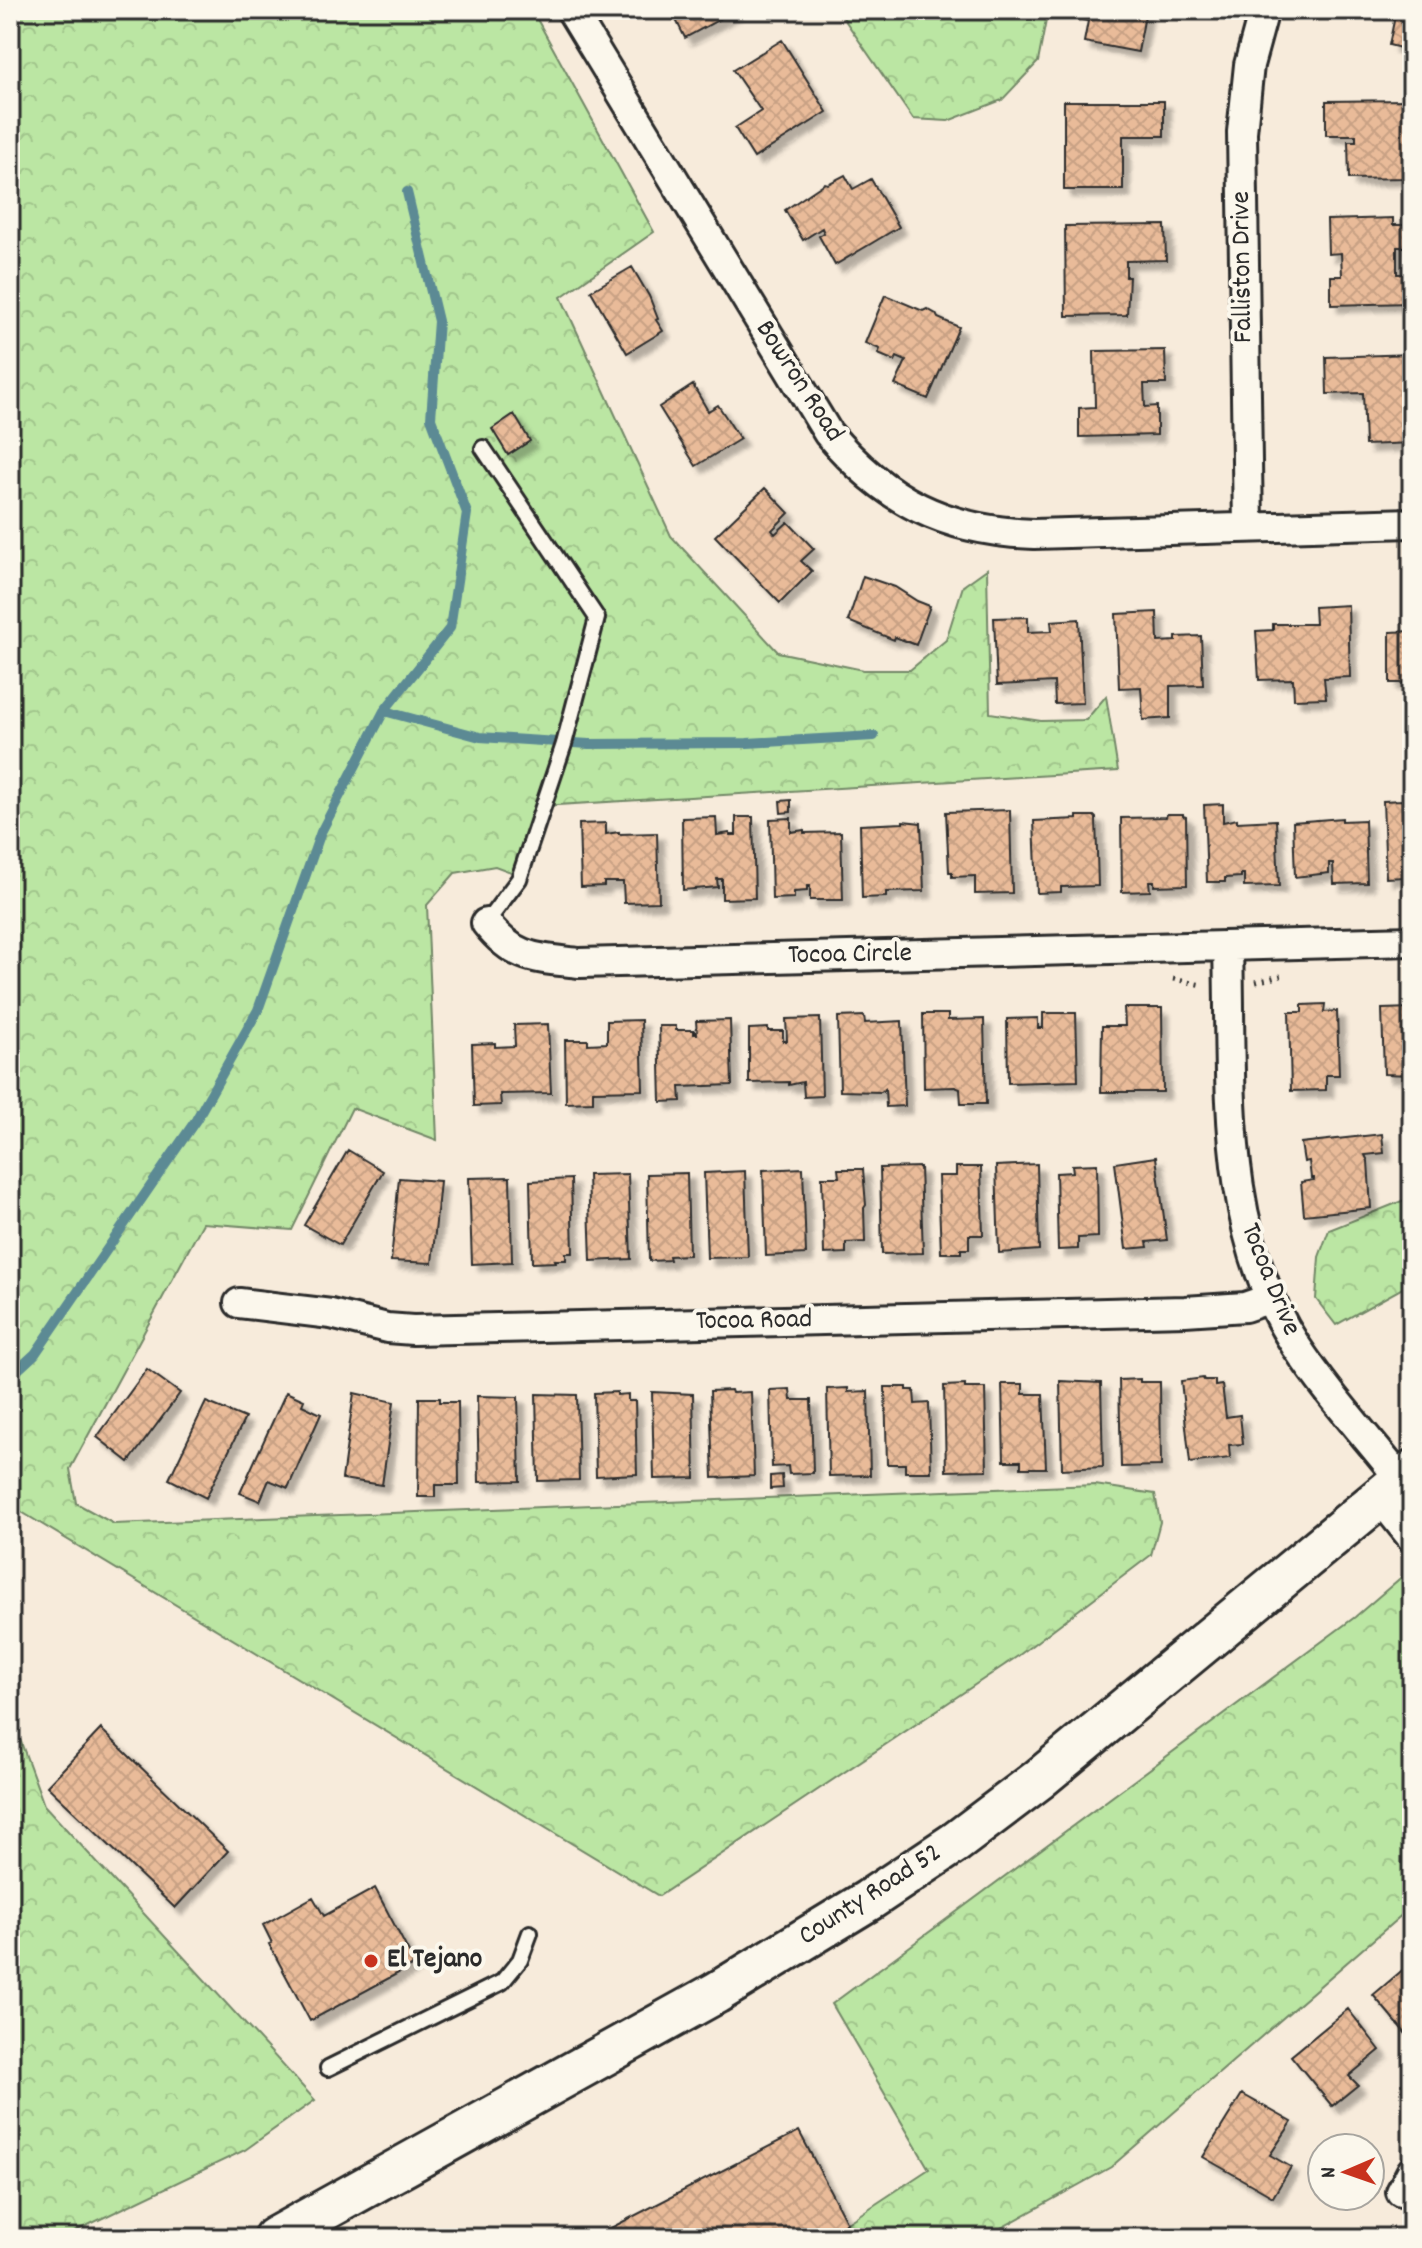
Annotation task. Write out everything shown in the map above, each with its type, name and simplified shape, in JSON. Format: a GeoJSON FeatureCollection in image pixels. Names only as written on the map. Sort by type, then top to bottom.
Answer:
{"type":"FeatureCollection","features":[{"type":"Feature","properties":{"kind":"main road","name":"County Road 52"},"geometry":{"type":"LineString","coordinates":[[274,2238],[716,1993],[869,1900],[956,1842],[1038,1780],[1398,1483]]}},
{"type":"Feature","properties":{"kind":"street","name":"Bowron Road"},"geometry":{"type":"LineString","coordinates":[[571,10],[810,405],[842,450],[874,481],[902,500],[931,515],[999,533],[1412,523]]}},
{"type":"Feature","properties":{"kind":"street","name":"Falliston Drive"},"geometry":{"type":"LineString","coordinates":[[1248,527],[1242,132],[1249,65],[1264,10]]}},
{"type":"Feature","properties":{"kind":"street","name":"Tocoa Circle"},"geometry":{"type":"LineString","coordinates":[[486,923],[507,947],[522,954],[580,963],[1228,948]]}},
{"type":"Feature","properties":{"kind":"street"},"geometry":{"type":"LineString","coordinates":[[1228,948],[1412,941]]}},
{"type":"Feature","properties":{"kind":"street","name":"Tocoa Drive"},"geometry":{"type":"LineString","coordinates":[[1228,948],[1235,1163],[1247,1235],[1271,1298],[1294,1343],[1398,1483],[1412,1538]]}},
{"type":"Feature","properties":{"kind":"street","name":"Tocoa Road"},"geometry":{"type":"LineString","coordinates":[[239,1303],[331,1314],[387,1328],[413,1330],[1185,1311],[1245,1307],[1271,1298]]}},
{"type":"Feature","properties":{"kind":"lane"},"geometry":{"type":"LineString","coordinates":[[483,448],[597,618],[564,744],[519,879],[486,923]]}},
{"type":"Feature","properties":{"kind":"lane"},"geometry":{"type":"LineString","coordinates":[[328,2068],[502,1982],[520,1960],[530,1933]]}},
{"type":"Feature","properties":{"kind":"green space"},"geometry":{"type":"Polygon","coordinates":[[[10,10],[532,10],[654,232],[561,297],[671,536],[778,652],[863,670],[910,670],[946,640],[963,586],[987,569],[990,713],[1041,721],[1086,720],[1106,696],[1118,771],[541,806],[519,875],[495,866],[455,873],[427,905],[437,1140],[352,1108],[292,1230],[203,1223],[70,1469],[76,1503],[114,1524],[1095,1485],[1155,1494],[1160,1522],[1151,1555],[1018,1656],[659,1896],[10,1505],[10,10]]]}},
{"type":"Feature","properties":{"kind":"green space"},"geometry":{"type":"Polygon","coordinates":[[[838,10],[1048,10],[1038,62],[1002,100],[948,121],[913,119],[838,10]]]}},
{"type":"Feature","properties":{"kind":"green space"},"geometry":{"type":"Polygon","coordinates":[[[1412,1197],[1412,1283],[1336,1325],[1316,1299],[1319,1257],[1329,1230],[1412,1197]]]}},
{"type":"Feature","properties":{"kind":"green space"},"geometry":{"type":"Polygon","coordinates":[[[1412,1568],[1412,1906],[1111,2167],[983,2238],[818,2238],[847,2223],[929,2169],[832,2004],[1355,1617],[1412,1568]]]}},
{"type":"Feature","properties":{"kind":"green space"},"geometry":{"type":"Polygon","coordinates":[[[10,1712],[44,1805],[315,2100],[245,2150],[61,2238],[10,2238],[10,1712]]]}},
{"type":"Feature","properties":{"kind":"building"},"geometry":{"type":"Polygon","coordinates":[[[677,10],[735,11],[685,38],[675,18],[680,15],[677,10]]]}},
{"type":"Feature","properties":{"kind":"building"},"geometry":{"type":"Polygon","coordinates":[[[1085,10],[1146,10],[1138,52],[1084,42],[1088,21],[1083,20],[1085,10]]]}},
{"type":"Feature","properties":{"kind":"building"},"geometry":{"type":"Polygon","coordinates":[[[1400,10],[1412,10],[1412,51],[1389,45],[1395,16],[1399,17],[1400,10]]]}},
{"type":"Feature","properties":{"kind":"building"},"geometry":{"type":"Polygon","coordinates":[[[782,40],[827,112],[754,158],[735,128],[761,111],[733,70],[782,40]]]}},
{"type":"Feature","properties":{"kind":"building"},"geometry":{"type":"Polygon","coordinates":[[[1407,100],[1408,178],[1349,179],[1348,141],[1356,141],[1356,135],[1326,135],[1326,101],[1407,100]]]}},
{"type":"Feature","properties":{"kind":"building"},"geometry":{"type":"Polygon","coordinates":[[[1064,101],[1164,101],[1164,136],[1123,136],[1123,190],[1064,190],[1064,101]]]}},
{"type":"Feature","properties":{"kind":"building"},"geometry":{"type":"Polygon","coordinates":[[[845,175],[853,189],[871,179],[899,227],[835,265],[819,236],[824,233],[822,228],[803,240],[785,210],[825,183],[845,175]]]}},
{"type":"Feature","properties":{"kind":"building"},"geometry":{"type":"Polygon","coordinates":[[[1393,218],[1393,225],[1410,225],[1411,247],[1397,247],[1397,274],[1411,274],[1411,303],[1331,305],[1331,276],[1342,276],[1341,253],[1328,254],[1327,220],[1393,218]]]}},
{"type":"Feature","properties":{"kind":"building"},"geometry":{"type":"Polygon","coordinates":[[[1165,225],[1166,260],[1126,261],[1126,277],[1129,277],[1127,315],[1066,316],[1065,226],[1165,225]]]}},
{"type":"Feature","properties":{"kind":"building"},"geometry":{"type":"Polygon","coordinates":[[[632,267],[649,296],[656,320],[663,331],[627,353],[591,291],[632,267]]]}},
{"type":"Feature","properties":{"kind":"building"},"geometry":{"type":"Polygon","coordinates":[[[885,295],[923,311],[927,309],[938,318],[959,327],[928,399],[895,385],[906,361],[897,357],[895,361],[878,354],[880,349],[865,343],[885,295]]]}},
{"type":"Feature","properties":{"kind":"building"},"geometry":{"type":"Polygon","coordinates":[[[1165,350],[1166,384],[1144,384],[1145,407],[1157,406],[1157,435],[1079,437],[1079,408],[1095,407],[1094,351],[1165,350]]]}},
{"type":"Feature","properties":{"kind":"building"},"geometry":{"type":"Polygon","coordinates":[[[1412,354],[1412,443],[1365,445],[1363,393],[1327,394],[1326,357],[1412,354]]]}},
{"type":"Feature","properties":{"kind":"building"},"geometry":{"type":"Polygon","coordinates":[[[693,385],[708,411],[718,405],[740,439],[696,466],[659,407],[693,385]]]}},
{"type":"Feature","properties":{"kind":"building"},"geometry":{"type":"Polygon","coordinates":[[[514,414],[530,441],[508,455],[492,429],[514,414]]]}},
{"type":"Feature","properties":{"kind":"building"},"geometry":{"type":"Polygon","coordinates":[[[765,488],[789,513],[772,530],[775,534],[788,522],[814,549],[801,561],[812,571],[780,603],[715,536],[765,488]]]}},
{"type":"Feature","properties":{"kind":"building"},"geometry":{"type":"Polygon","coordinates":[[[863,576],[895,587],[930,606],[916,645],[895,637],[894,640],[848,621],[863,576]]]}},
{"type":"Feature","properties":{"kind":"building"},"geometry":{"type":"Polygon","coordinates":[[[1348,605],[1350,677],[1324,678],[1326,698],[1294,699],[1293,679],[1259,680],[1256,631],[1273,630],[1273,624],[1315,624],[1314,607],[1348,605]]]}},
{"type":"Feature","properties":{"kind":"building"},"geometry":{"type":"Polygon","coordinates":[[[1157,612],[1158,642],[1176,641],[1176,637],[1201,636],[1203,685],[1170,686],[1170,718],[1143,720],[1141,687],[1119,688],[1116,614],[1157,612]]]}},
{"type":"Feature","properties":{"kind":"building"},"geometry":{"type":"Polygon","coordinates":[[[1028,617],[1028,632],[1052,631],[1051,621],[1079,619],[1083,703],[1055,704],[1054,682],[997,685],[994,618],[1028,617]]]}},
{"type":"Feature","properties":{"kind":"building"},"geometry":{"type":"Polygon","coordinates":[[[1412,631],[1412,683],[1390,683],[1390,632],[1412,631]]]}},
{"type":"Feature","properties":{"kind":"building"},"geometry":{"type":"Polygon","coordinates":[[[791,800],[791,812],[781,813],[780,801],[791,800]]]}},
{"type":"Feature","properties":{"kind":"building"},"geometry":{"type":"Polygon","coordinates":[[[1402,800],[1403,818],[1412,815],[1412,873],[1405,873],[1405,877],[1386,878],[1383,801],[1402,800]]]}},
{"type":"Feature","properties":{"kind":"building"},"geometry":{"type":"Polygon","coordinates":[[[1223,804],[1223,822],[1237,819],[1237,822],[1276,820],[1279,886],[1244,887],[1244,874],[1225,878],[1225,882],[1207,882],[1204,805],[1223,804]]]}},
{"type":"Feature","properties":{"kind":"building"},"geometry":{"type":"Polygon","coordinates":[[[1010,810],[1012,893],[975,894],[975,876],[952,877],[952,872],[949,872],[946,812],[1010,810]]]}},
{"type":"Feature","properties":{"kind":"building"},"geometry":{"type":"Polygon","coordinates":[[[1167,814],[1183,814],[1186,817],[1187,885],[1154,886],[1154,881],[1149,881],[1150,891],[1122,892],[1121,818],[1166,817],[1167,814]]]}},
{"type":"Feature","properties":{"kind":"building"},"geometry":{"type":"Polygon","coordinates":[[[1077,816],[1096,818],[1098,886],[1061,887],[1061,892],[1037,893],[1034,821],[1077,819],[1077,816]]]}},
{"type":"Feature","properties":{"kind":"building"},"geometry":{"type":"Polygon","coordinates":[[[716,817],[717,835],[736,835],[736,817],[753,817],[755,898],[722,899],[722,879],[717,879],[718,887],[683,890],[682,818],[716,817]]]}},
{"type":"Feature","properties":{"kind":"building"},"geometry":{"type":"Polygon","coordinates":[[[791,818],[791,832],[841,832],[843,900],[810,900],[810,886],[807,886],[807,891],[794,892],[794,898],[772,899],[770,819],[791,818]]]}},
{"type":"Feature","properties":{"kind":"building"},"geometry":{"type":"Polygon","coordinates":[[[1342,818],[1342,821],[1365,820],[1367,883],[1334,884],[1333,863],[1329,863],[1329,873],[1295,877],[1293,822],[1342,818]]]}},
{"type":"Feature","properties":{"kind":"building"},"geometry":{"type":"Polygon","coordinates":[[[903,821],[921,823],[924,891],[886,892],[886,897],[862,898],[860,825],[903,821]]]}},
{"type":"Feature","properties":{"kind":"building"},"geometry":{"type":"Polygon","coordinates":[[[606,823],[606,834],[657,833],[659,902],[624,903],[623,882],[581,887],[579,824],[606,823]]]}},
{"type":"Feature","properties":{"kind":"building"},"geometry":{"type":"Polygon","coordinates":[[[1325,1004],[1324,1012],[1337,1011],[1339,1075],[1326,1075],[1326,1090],[1291,1091],[1289,1012],[1302,1012],[1302,1005],[1325,1004]]]}},
{"type":"Feature","properties":{"kind":"building"},"geometry":{"type":"Polygon","coordinates":[[[1124,1008],[1162,1008],[1163,1092],[1101,1092],[1102,1026],[1125,1026],[1124,1008]]]}},
{"type":"Feature","properties":{"kind":"building"},"geometry":{"type":"Polygon","coordinates":[[[1412,1008],[1412,1075],[1384,1074],[1382,1009],[1412,1008]]]}},
{"type":"Feature","properties":{"kind":"building"},"geometry":{"type":"Polygon","coordinates":[[[1043,1013],[1076,1013],[1078,1081],[1008,1083],[1007,1019],[1038,1018],[1038,1028],[1043,1028],[1043,1013]]]}},
{"type":"Feature","properties":{"kind":"building"},"geometry":{"type":"Polygon","coordinates":[[[923,1014],[948,1014],[948,1020],[984,1019],[986,1104],[961,1104],[960,1089],[955,1087],[924,1088],[923,1014]]]}},
{"type":"Feature","properties":{"kind":"building"},"geometry":{"type":"Polygon","coordinates":[[[864,1016],[865,1023],[902,1021],[905,1106],[886,1107],[885,1089],[881,1092],[840,1091],[838,1017],[864,1016]]]}},
{"type":"Feature","properties":{"kind":"building"},"geometry":{"type":"Polygon","coordinates":[[[820,1018],[822,1096],[804,1097],[803,1082],[789,1085],[789,1082],[749,1083],[749,1029],[783,1031],[783,1041],[787,1041],[786,1019],[820,1018]]]}},
{"type":"Feature","properties":{"kind":"building"},"geometry":{"type":"Polygon","coordinates":[[[641,1020],[643,1090],[593,1091],[593,1102],[566,1103],[565,1040],[607,1043],[607,1021],[641,1020]]]}},
{"type":"Feature","properties":{"kind":"building"},"geometry":{"type":"Polygon","coordinates":[[[730,1020],[732,1085],[680,1087],[681,1101],[661,1102],[659,1026],[676,1026],[676,1030],[694,1030],[697,1034],[696,1021],[730,1020]]]}},
{"type":"Feature","properties":{"kind":"building"},"geometry":{"type":"Polygon","coordinates":[[[548,1024],[551,1093],[500,1094],[501,1105],[474,1106],[472,1044],[515,1046],[514,1025],[548,1024]]]}},
{"type":"Feature","properties":{"kind":"building"},"geometry":{"type":"Polygon","coordinates":[[[1382,1134],[1384,1153],[1365,1155],[1371,1208],[1304,1215],[1301,1182],[1314,1178],[1311,1178],[1309,1161],[1304,1162],[1301,1143],[1382,1134]]]}},
{"type":"Feature","properties":{"kind":"building"},"geometry":{"type":"Polygon","coordinates":[[[348,1150],[383,1171],[340,1245],[304,1225],[348,1150]]]}},
{"type":"Feature","properties":{"kind":"building"},"geometry":{"type":"Polygon","coordinates":[[[1156,1157],[1167,1240],[1147,1242],[1148,1247],[1126,1249],[1115,1163],[1156,1157]]]}},
{"type":"Feature","properties":{"kind":"building"},"geometry":{"type":"Polygon","coordinates":[[[1037,1164],[1039,1250],[999,1253],[996,1166],[1037,1164]]]}},
{"type":"Feature","properties":{"kind":"building"},"geometry":{"type":"Polygon","coordinates":[[[1097,1164],[1098,1237],[1078,1238],[1078,1249],[1058,1250],[1056,1173],[1073,1172],[1072,1165],[1097,1164]]]}},
{"type":"Feature","properties":{"kind":"building"},"geometry":{"type":"Polygon","coordinates":[[[920,1167],[923,1253],[882,1254],[880,1168],[920,1167]]]}},
{"type":"Feature","properties":{"kind":"building"},"geometry":{"type":"Polygon","coordinates":[[[956,1167],[981,1167],[983,1235],[969,1235],[969,1249],[961,1249],[961,1253],[941,1253],[938,1176],[956,1176],[956,1167]]]}},
{"type":"Feature","properties":{"kind":"building"},"geometry":{"type":"Polygon","coordinates":[[[803,1168],[806,1254],[766,1256],[763,1170],[803,1168]]]}},
{"type":"Feature","properties":{"kind":"building"},"geometry":{"type":"Polygon","coordinates":[[[838,1169],[863,1169],[865,1242],[846,1243],[846,1253],[824,1254],[822,1177],[839,1177],[838,1169]]]}},
{"type":"Feature","properties":{"kind":"building"},"geometry":{"type":"Polygon","coordinates":[[[745,1171],[748,1257],[707,1258],[704,1173],[745,1171]]]}},
{"type":"Feature","properties":{"kind":"building"},"geometry":{"type":"Polygon","coordinates":[[[687,1173],[689,1255],[649,1261],[647,1174],[687,1173]]]}},
{"type":"Feature","properties":{"kind":"building"},"geometry":{"type":"Polygon","coordinates":[[[628,1174],[631,1259],[591,1261],[588,1175],[628,1174]]]}},
{"type":"Feature","properties":{"kind":"building"},"geometry":{"type":"Polygon","coordinates":[[[510,1177],[512,1262],[472,1264],[469,1178],[510,1177]]]}},
{"type":"Feature","properties":{"kind":"building"},"geometry":{"type":"Polygon","coordinates":[[[399,1178],[440,1181],[432,1263],[391,1261],[399,1178]]]}},
{"type":"Feature","properties":{"kind":"building"},"geometry":{"type":"Polygon","coordinates":[[[571,1179],[573,1253],[566,1253],[566,1260],[532,1263],[530,1181],[571,1179]]]}},
{"type":"Feature","properties":{"kind":"building"},"geometry":{"type":"Polygon","coordinates":[[[147,1369],[180,1393],[129,1462],[97,1437],[147,1369]]]}},
{"type":"Feature","properties":{"kind":"building"},"geometry":{"type":"Polygon","coordinates":[[[1140,1379],[1140,1382],[1160,1382],[1161,1466],[1121,1467],[1119,1380],[1140,1379]]]}},
{"type":"Feature","properties":{"kind":"building"},"geometry":{"type":"Polygon","coordinates":[[[1215,1380],[1215,1386],[1222,1385],[1226,1417],[1240,1415],[1243,1444],[1229,1445],[1230,1458],[1190,1463],[1181,1381],[1215,1380]]]}},
{"type":"Feature","properties":{"kind":"building"},"geometry":{"type":"Polygon","coordinates":[[[1060,1381],[1101,1383],[1103,1467],[1062,1469],[1060,1381]]]}},
{"type":"Feature","properties":{"kind":"building"},"geometry":{"type":"Polygon","coordinates":[[[1002,1384],[1023,1384],[1023,1394],[1043,1394],[1046,1468],[1021,1468],[1021,1461],[1004,1461],[1002,1384]]]}},
{"type":"Feature","properties":{"kind":"building"},"geometry":{"type":"Polygon","coordinates":[[[965,1385],[965,1388],[985,1388],[987,1470],[946,1471],[944,1386],[965,1385]]]}},
{"type":"Feature","properties":{"kind":"building"},"geometry":{"type":"Polygon","coordinates":[[[885,1387],[907,1387],[907,1390],[914,1390],[915,1404],[929,1403],[931,1472],[905,1472],[905,1464],[887,1464],[885,1387]]]}},
{"type":"Feature","properties":{"kind":"building"},"geometry":{"type":"Polygon","coordinates":[[[848,1388],[848,1392],[868,1391],[870,1475],[829,1476],[827,1389],[848,1388]]]}},
{"type":"Feature","properties":{"kind":"building"},"geometry":{"type":"Polygon","coordinates":[[[790,1389],[791,1400],[811,1400],[813,1473],[789,1474],[788,1466],[772,1467],[770,1390],[790,1389]]]}},
{"type":"Feature","properties":{"kind":"building"},"geometry":{"type":"Polygon","coordinates":[[[731,1390],[732,1393],[751,1392],[754,1476],[713,1478],[710,1391],[731,1390]]]}},
{"type":"Feature","properties":{"kind":"building"},"geometry":{"type":"Polygon","coordinates":[[[286,1392],[304,1400],[302,1405],[321,1414],[288,1488],[269,1480],[260,1501],[240,1493],[286,1392]]]}},
{"type":"Feature","properties":{"kind":"building"},"geometry":{"type":"Polygon","coordinates":[[[617,1392],[617,1395],[628,1394],[628,1401],[635,1401],[637,1474],[596,1476],[594,1393],[617,1392]]]}},
{"type":"Feature","properties":{"kind":"building"},"geometry":{"type":"Polygon","coordinates":[[[652,1392],[693,1394],[695,1478],[654,1479],[652,1392]]]}},
{"type":"Feature","properties":{"kind":"building"},"geometry":{"type":"Polygon","coordinates":[[[354,1393],[394,1402],[382,1485],[342,1479],[354,1393]]]}},
{"type":"Feature","properties":{"kind":"building"},"geometry":{"type":"Polygon","coordinates":[[[536,1394],[577,1395],[579,1480],[538,1481],[536,1394]]]}},
{"type":"Feature","properties":{"kind":"building"},"geometry":{"type":"Polygon","coordinates":[[[477,1396],[518,1397],[520,1481],[479,1482],[477,1396]]]}},
{"type":"Feature","properties":{"kind":"building"},"geometry":{"type":"Polygon","coordinates":[[[419,1398],[458,1402],[459,1485],[435,1485],[435,1497],[418,1497],[419,1398]]]}},
{"type":"Feature","properties":{"kind":"building"},"geometry":{"type":"Polygon","coordinates":[[[206,1402],[245,1418],[206,1498],[169,1479],[206,1402]]]}},
{"type":"Feature","properties":{"kind":"building"},"geometry":{"type":"Polygon","coordinates":[[[782,1475],[783,1488],[770,1489],[770,1476],[782,1475]]]}},
{"type":"Feature","properties":{"kind":"building"},"geometry":{"type":"Polygon","coordinates":[[[101,1729],[228,1851],[175,1908],[47,1786],[101,1729]]]}},
{"type":"Feature","properties":{"kind":"building"},"geometry":{"type":"Polygon","coordinates":[[[375,1888],[415,1964],[310,2021],[269,1944],[272,1943],[263,1925],[313,1897],[324,1916],[375,1888]]]}},
{"type":"Feature","properties":{"kind":"building"},"geometry":{"type":"Polygon","coordinates":[[[1412,1962],[1412,2041],[1373,1995],[1412,1962]]]}},
{"type":"Feature","properties":{"kind":"building"},"geometry":{"type":"Polygon","coordinates":[[[1348,2009],[1380,2050],[1349,2076],[1358,2085],[1332,2106],[1291,2056],[1348,2009]]]}},
{"type":"Feature","properties":{"kind":"building"},"geometry":{"type":"Polygon","coordinates":[[[1242,2094],[1292,2122],[1270,2155],[1291,2167],[1273,2197],[1203,2157],[1242,2094]]]}},
{"type":"Feature","properties":{"kind":"building"},"geometry":{"type":"Polygon","coordinates":[[[799,2131],[847,2223],[818,2238],[603,2238],[601,2233],[799,2131]]]}},
{"type":"Feature","properties":{"kind":"waterway"},"geometry":{"type":"LineString","coordinates":[[10,1377],[35,1354],[196,1120],[258,1010],[321,832],[384,711],[450,628],[467,513],[431,418],[438,321],[407,192]]}},
{"type":"Feature","properties":{"kind":"waterway"},"geometry":{"type":"LineString","coordinates":[[384,711],[480,737],[589,744],[747,743],[874,736]]}},
{"type":"Feature","properties":{"kind":"place","name":"El Tejano"},"geometry":{"type":"Point","coordinates":[371,1961]}}]}
